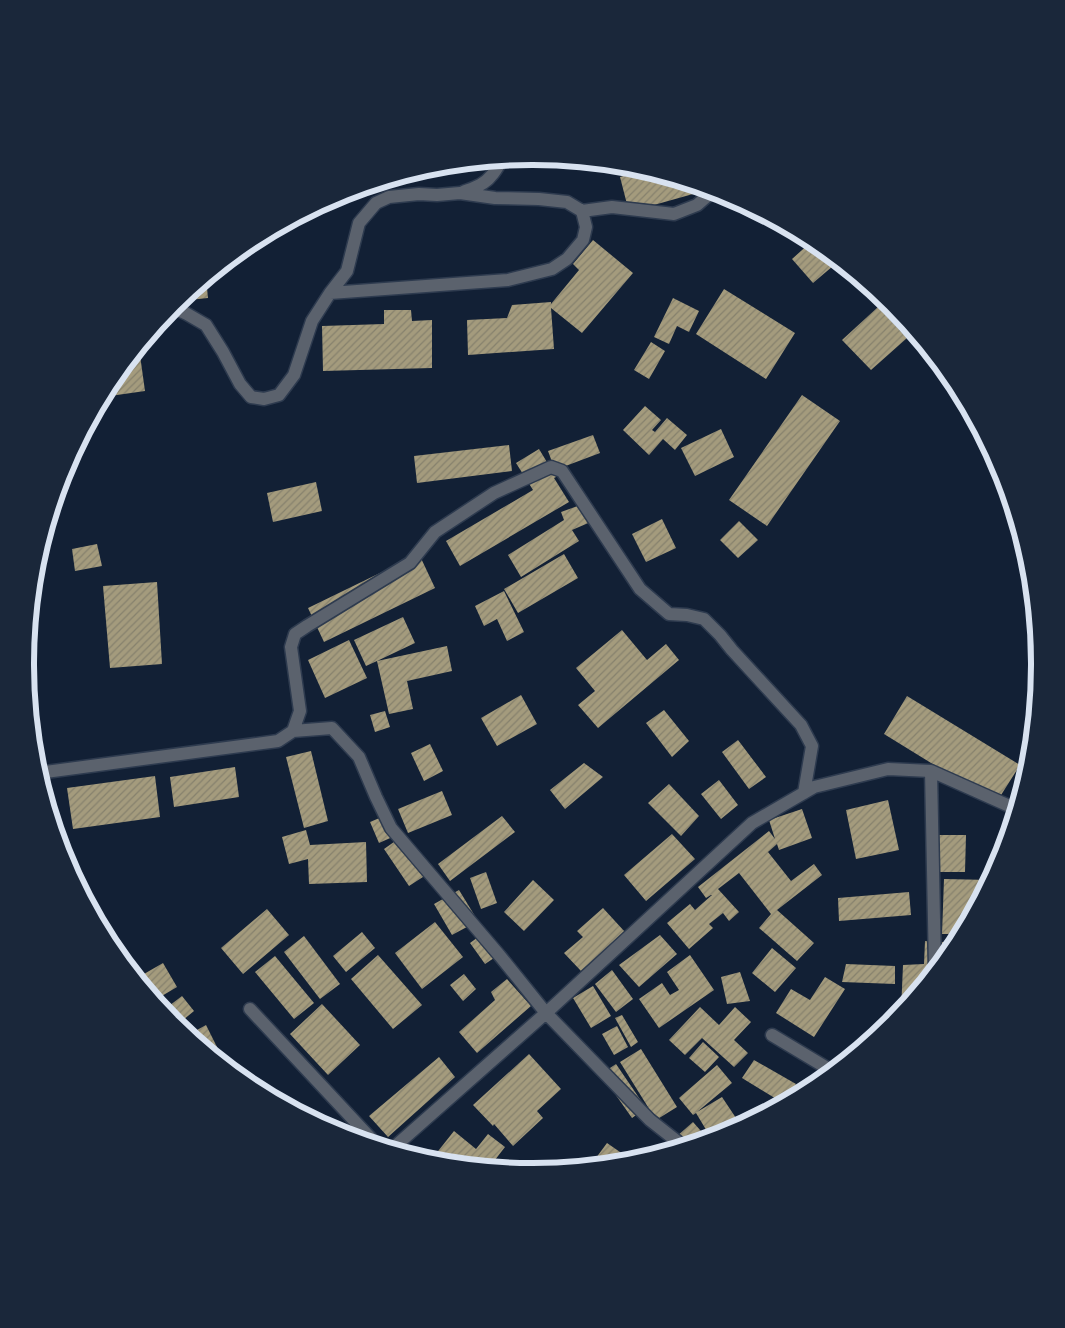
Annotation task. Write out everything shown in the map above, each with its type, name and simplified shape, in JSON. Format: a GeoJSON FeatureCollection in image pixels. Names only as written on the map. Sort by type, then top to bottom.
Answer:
{"type":"FeatureCollection","features":[{"type":"Feature","properties":{"kind":"street"},"geometry":{"type":"LineString","coordinates":[[460,193],[480,186],[491,176],[497,166]]}},
{"type":"Feature","properties":{"kind":"street"},"geometry":{"type":"LineString","coordinates":[[180,311],[206,325],[224,352],[240,384],[251,396],[264,399],[280,395],[294,375],[312,322],[330,292],[347,271],[359,224],[376,203],[389,197],[460,193],[495,198],[567,202],[582,211],[612,207],[674,214],[697,205],[706,197]]}},
{"type":"Feature","properties":{"kind":"street"},"geometry":{"type":"LineString","coordinates":[[330,292],[508,280],[552,269],[567,259],[583,240],[586,227],[582,211]]}},
{"type":"Feature","properties":{"kind":"street"},"geometry":{"type":"LineString","coordinates":[[293,731],[300,711],[290,647],[295,634],[410,564],[435,532],[494,493],[551,468],[562,471],[640,589],[670,614],[704,619],[801,725],[812,746],[804,793]]}},
{"type":"Feature","properties":{"kind":"street"},"geometry":{"type":"LineString","coordinates":[[46,772],[278,741],[293,731],[332,728],[360,756],[376,797],[391,828],[546,1012],[650,1120],[677,1141]]}},
{"type":"Feature","properties":{"kind":"street"},"geometry":{"type":"LineString","coordinates":[[397,1144],[546,1012],[752,823],[814,787],[888,769],[932,771],[1010,806]]}},
{"type":"Feature","properties":{"kind":"street"},"geometry":{"type":"LineString","coordinates":[[932,771],[935,958]]}},
{"type":"Feature","properties":{"kind":"street"},"geometry":{"type":"LineString","coordinates":[[250,1009],[367,1134]]}},
{"type":"Feature","properties":{"kind":"street"},"geometry":{"type":"LineString","coordinates":[[772,1035],[826,1067]]}},
{"type":"Feature","properties":{"kind":"building"},"geometry":{"type":"Polygon","coordinates":[[[628,175],[662,182],[692,192],[693,194],[629,212],[620,177],[628,175]]]}},
{"type":"Feature","properties":{"kind":"building"},"geometry":{"type":"Polygon","coordinates":[[[593,240],[633,273],[582,333],[551,308],[554,349],[468,355],[467,320],[507,318],[512,305],[551,302],[551,304],[579,270],[573,264],[593,240]]]}},
{"type":"Feature","properties":{"kind":"building"},"geometry":{"type":"Polygon","coordinates":[[[806,247],[833,266],[813,283],[792,259],[806,247]]]}},
{"type":"Feature","properties":{"kind":"building"},"geometry":{"type":"Polygon","coordinates":[[[207,287],[208,298],[192,300],[207,287]]]}},
{"type":"Feature","properties":{"kind":"building"},"geometry":{"type":"Polygon","coordinates":[[[724,289],[795,333],[766,379],[696,334],[724,289]]]}},
{"type":"Feature","properties":{"kind":"building"},"geometry":{"type":"Polygon","coordinates":[[[673,298],[699,311],[689,332],[677,326],[669,344],[654,337],[673,298]]]}},
{"type":"Feature","properties":{"kind":"building"},"geometry":{"type":"Polygon","coordinates":[[[878,307],[907,338],[871,370],[842,340],[878,307]]]}},
{"type":"Feature","properties":{"kind":"building"},"geometry":{"type":"Polygon","coordinates":[[[384,310],[411,310],[412,321],[432,320],[432,368],[323,371],[322,326],[384,324],[384,310]]]}},
{"type":"Feature","properties":{"kind":"building"},"geometry":{"type":"Polygon","coordinates":[[[651,342],[665,351],[649,379],[634,370],[651,342]]]}},
{"type":"Feature","properties":{"kind":"building"},"geometry":{"type":"Polygon","coordinates":[[[140,356],[145,391],[113,396],[140,356]]]}},
{"type":"Feature","properties":{"kind":"building"},"geometry":{"type":"Polygon","coordinates":[[[802,395],[840,421],[767,526],[729,500],[802,395]]]}},
{"type":"Feature","properties":{"kind":"building"},"geometry":{"type":"Polygon","coordinates":[[[645,406],[661,420],[652,430],[655,432],[667,418],[687,435],[675,450],[663,439],[649,455],[623,430],[645,406]]]}},
{"type":"Feature","properties":{"kind":"building"},"geometry":{"type":"Polygon","coordinates":[[[721,429],[734,457],[695,476],[681,448],[721,429]]]}},
{"type":"Feature","properties":{"kind":"building"},"geometry":{"type":"Polygon","coordinates":[[[593,435],[600,453],[555,470],[548,451],[593,435]]]}},
{"type":"Feature","properties":{"kind":"building"},"geometry":{"type":"Polygon","coordinates":[[[509,445],[512,471],[417,483],[414,456],[509,445]]]}},
{"type":"Feature","properties":{"kind":"building"},"geometry":{"type":"Polygon","coordinates":[[[539,449],[569,502],[460,566],[446,541],[533,490],[516,463],[539,449]]]}},
{"type":"Feature","properties":{"kind":"building"},"geometry":{"type":"Polygon","coordinates":[[[316,482],[322,511],[273,522],[267,493],[316,482]]]}},
{"type":"Feature","properties":{"kind":"building"},"geometry":{"type":"Polygon","coordinates":[[[586,503],[593,521],[572,530],[579,541],[521,577],[508,555],[564,520],[561,512],[586,503]]]}},
{"type":"Feature","properties":{"kind":"building"},"geometry":{"type":"Polygon","coordinates":[[[662,519],[676,548],[646,562],[632,534],[662,519]]]}},
{"type":"Feature","properties":{"kind":"building"},"geometry":{"type":"Polygon","coordinates":[[[739,521],[758,540],[738,558],[720,540],[739,521]]]}},
{"type":"Feature","properties":{"kind":"building"},"geometry":{"type":"Polygon","coordinates":[[[97,544],[102,566],[75,571],[72,549],[97,544]]]}},
{"type":"Feature","properties":{"kind":"building"},"geometry":{"type":"Polygon","coordinates":[[[419,554],[435,588],[324,642],[308,608],[419,554]]]}},
{"type":"Feature","properties":{"kind":"building"},"geometry":{"type":"Polygon","coordinates":[[[564,554],[578,578],[518,613],[504,589],[564,554]]]}},
{"type":"Feature","properties":{"kind":"building"},"geometry":{"type":"Polygon","coordinates":[[[157,582],[162,664],[110,668],[103,586],[157,582]]]}},
{"type":"Feature","properties":{"kind":"building"},"geometry":{"type":"Polygon","coordinates":[[[504,591],[524,632],[507,641],[497,619],[484,626],[475,606],[504,591]]]}},
{"type":"Feature","properties":{"kind":"building"},"geometry":{"type":"Polygon","coordinates":[[[403,617],[415,643],[366,666],[354,640],[403,617]]]}},
{"type":"Feature","properties":{"kind":"building"},"geometry":{"type":"Polygon","coordinates":[[[622,630],[647,660],[666,644],[679,660],[598,728],[578,705],[595,691],[576,668],[622,630]]]}},
{"type":"Feature","properties":{"kind":"building"},"geometry":{"type":"Polygon","coordinates":[[[349,640],[367,678],[325,698],[308,660],[349,640]]]}},
{"type":"Feature","properties":{"kind":"building"},"geometry":{"type":"Polygon","coordinates":[[[447,646],[452,671],[407,681],[413,709],[389,714],[377,661],[447,646]]]}},
{"type":"Feature","properties":{"kind":"building"},"geometry":{"type":"Polygon","coordinates":[[[521,695],[537,724],[497,746],[481,718],[521,695]]]}},
{"type":"Feature","properties":{"kind":"building"},"geometry":{"type":"Polygon","coordinates":[[[907,696],[1020,765],[996,803],[884,734],[907,696]]]}},
{"type":"Feature","properties":{"kind":"building"},"geometry":{"type":"Polygon","coordinates":[[[664,710],[689,741],[672,757],[646,723],[664,710]]]}},
{"type":"Feature","properties":{"kind":"building"},"geometry":{"type":"Polygon","coordinates":[[[385,711],[390,727],[375,732],[370,715],[385,711]]]}},
{"type":"Feature","properties":{"kind":"building"},"geometry":{"type":"Polygon","coordinates":[[[738,740],[766,777],[749,789],[722,752],[738,740]]]}},
{"type":"Feature","properties":{"kind":"building"},"geometry":{"type":"Polygon","coordinates":[[[430,744],[443,771],[424,781],[411,753],[430,744]]]}},
{"type":"Feature","properties":{"kind":"building"},"geometry":{"type":"Polygon","coordinates":[[[311,751],[328,821],[304,828],[286,757],[311,751]]]}},
{"type":"Feature","properties":{"kind":"building"},"geometry":{"type":"Polygon","coordinates":[[[584,763],[603,777],[565,809],[550,790],[584,763]]]}},
{"type":"Feature","properties":{"kind":"building"},"geometry":{"type":"Polygon","coordinates":[[[235,767],[239,797],[174,807],[170,777],[235,767]]]}},
{"type":"Feature","properties":{"kind":"building"},"geometry":{"type":"Polygon","coordinates":[[[155,776],[160,817],[73,829],[67,788],[155,776]]]}},
{"type":"Feature","properties":{"kind":"building"},"geometry":{"type":"Polygon","coordinates":[[[719,780],[738,805],[721,819],[701,794],[719,780]]]}},
{"type":"Feature","properties":{"kind":"building"},"geometry":{"type":"Polygon","coordinates":[[[669,784],[699,816],[681,836],[648,803],[669,784]]]}},
{"type":"Feature","properties":{"kind":"building"},"geometry":{"type":"Polygon","coordinates":[[[442,791],[452,815],[408,833],[398,809],[442,791]]]}},
{"type":"Feature","properties":{"kind":"building"},"geometry":{"type":"Polygon","coordinates":[[[888,800],[899,850],[856,859],[846,810],[888,800]]]}},
{"type":"Feature","properties":{"kind":"building"},"geometry":{"type":"Polygon","coordinates":[[[802,809],[812,838],[779,850],[777,844],[768,852],[791,881],[814,864],[822,875],[777,910],[814,943],[797,961],[759,928],[771,914],[739,873],[718,889],[739,912],[729,921],[723,913],[709,924],[713,928],[689,949],[667,923],[690,904],[695,910],[712,895],[706,898],[698,887],[769,831],[775,839],[769,820],[802,809]]]}},
{"type":"Feature","properties":{"kind":"building"},"geometry":{"type":"Polygon","coordinates":[[[389,814],[397,835],[379,843],[370,822],[389,814]]]}},
{"type":"Feature","properties":{"kind":"building"},"geometry":{"type":"Polygon","coordinates":[[[502,816],[515,832],[450,881],[438,864],[502,816]]]}},
{"type":"Feature","properties":{"kind":"building"},"geometry":{"type":"Polygon","coordinates":[[[306,830],[310,845],[366,842],[367,882],[309,884],[308,859],[289,864],[282,837],[306,830]]]}},
{"type":"Feature","properties":{"kind":"building"},"geometry":{"type":"Polygon","coordinates":[[[672,834],[695,859],[646,901],[624,875],[672,834]]]}},
{"type":"Feature","properties":{"kind":"building"},"geometry":{"type":"Polygon","coordinates":[[[934,835],[966,835],[965,872],[934,872],[934,835]]]}},
{"type":"Feature","properties":{"kind":"building"},"geometry":{"type":"Polygon","coordinates":[[[401,837],[426,875],[409,886],[384,849],[401,837]]]}},
{"type":"Feature","properties":{"kind":"building"},"geometry":{"type":"Polygon","coordinates":[[[486,872],[497,903],[481,909],[470,878],[486,872]]]}},
{"type":"Feature","properties":{"kind":"building"},"geometry":{"type":"Polygon","coordinates":[[[944,879],[982,880],[951,934],[942,934],[944,879]]]}},
{"type":"Feature","properties":{"kind":"building"},"geometry":{"type":"Polygon","coordinates":[[[533,880],[554,900],[524,931],[504,912],[533,880]]]}},
{"type":"Feature","properties":{"kind":"building"},"geometry":{"type":"Polygon","coordinates":[[[459,890],[478,921],[452,935],[434,904],[459,890]]]}},
{"type":"Feature","properties":{"kind":"building"},"geometry":{"type":"Polygon","coordinates":[[[909,892],[911,915],[839,921],[838,898],[909,892]]]}},
{"type":"Feature","properties":{"kind":"building"},"geometry":{"type":"Polygon","coordinates":[[[603,908],[625,932],[581,971],[564,953],[583,937],[577,931],[603,908]]]}},
{"type":"Feature","properties":{"kind":"building"},"geometry":{"type":"Polygon","coordinates":[[[267,909],[289,935],[243,974],[221,948],[267,909]]]}},
{"type":"Feature","properties":{"kind":"building"},"geometry":{"type":"Polygon","coordinates":[[[435,922],[463,957],[422,989],[395,953],[435,922]]]}},
{"type":"Feature","properties":{"kind":"building"},"geometry":{"type":"Polygon","coordinates":[[[362,932],[375,948],[346,972],[333,956],[362,932]]]}},
{"type":"Feature","properties":{"kind":"building"},"geometry":{"type":"Polygon","coordinates":[[[485,932],[500,954],[485,964],[470,943],[485,932]]]}},
{"type":"Feature","properties":{"kind":"building"},"geometry":{"type":"Polygon","coordinates":[[[660,935],[677,954],[639,987],[619,965],[660,935]]]}},
{"type":"Feature","properties":{"kind":"building"},"geometry":{"type":"Polygon","coordinates":[[[304,936],[340,984],[320,999],[284,952],[304,936]]]}},
{"type":"Feature","properties":{"kind":"building"},"geometry":{"type":"Polygon","coordinates":[[[925,941],[946,942],[928,968],[902,999],[903,965],[924,964],[925,941]]]}},
{"type":"Feature","properties":{"kind":"building"},"geometry":{"type":"Polygon","coordinates":[[[772,948],[796,968],[775,992],[752,973],[772,948]]]}},
{"type":"Feature","properties":{"kind":"building"},"geometry":{"type":"Polygon","coordinates":[[[378,955],[422,1005],[393,1029],[351,979],[378,955]]]}},
{"type":"Feature","properties":{"kind":"building"},"geometry":{"type":"Polygon","coordinates":[[[690,955],[714,990],[659,1028],[639,999],[662,983],[670,995],[679,990],[667,972],[690,955]]]}},
{"type":"Feature","properties":{"kind":"building"},"geometry":{"type":"Polygon","coordinates":[[[275,956],[314,1003],[294,1019],[255,972],[275,956]]]}},
{"type":"Feature","properties":{"kind":"building"},"geometry":{"type":"Polygon","coordinates":[[[163,963],[177,987],[161,996],[143,975],[163,963]]]}},
{"type":"Feature","properties":{"kind":"building"},"geometry":{"type":"Polygon","coordinates":[[[846,964],[895,966],[895,984],[842,982],[846,964]]]}},
{"type":"Feature","properties":{"kind":"building"},"geometry":{"type":"Polygon","coordinates":[[[612,970],[633,999],[616,1012],[595,984],[612,970]]]}},
{"type":"Feature","properties":{"kind":"building"},"geometry":{"type":"Polygon","coordinates":[[[740,972],[750,1001],[727,1004],[721,977],[740,972]]]}},
{"type":"Feature","properties":{"kind":"building"},"geometry":{"type":"Polygon","coordinates":[[[464,974],[476,989],[463,1001],[450,985],[464,974]]]}},
{"type":"Feature","properties":{"kind":"building"},"geometry":{"type":"Polygon","coordinates":[[[825,977],[845,989],[814,1037],[776,1013],[791,989],[810,1000],[825,977]]]}},
{"type":"Feature","properties":{"kind":"building"},"geometry":{"type":"Polygon","coordinates":[[[507,979],[531,1006],[477,1053],[459,1032],[495,1000],[491,992],[507,979]]]}},
{"type":"Feature","properties":{"kind":"building"},"geometry":{"type":"Polygon","coordinates":[[[593,986],[611,1016],[591,1028],[573,998],[593,986]]]}},
{"type":"Feature","properties":{"kind":"building"},"geometry":{"type":"Polygon","coordinates":[[[182,996],[194,1011],[183,1020],[170,1006],[182,996]]]}},
{"type":"Feature","properties":{"kind":"building"},"geometry":{"type":"Polygon","coordinates":[[[322,1004],[360,1045],[328,1075],[290,1034],[322,1004]]]}},
{"type":"Feature","properties":{"kind":"building"},"geometry":{"type":"Polygon","coordinates":[[[700,1007],[719,1025],[735,1007],[751,1022],[734,1040],[748,1053],[734,1067],[702,1038],[685,1055],[669,1040],[700,1007]]]}},
{"type":"Feature","properties":{"kind":"building"},"geometry":{"type":"Polygon","coordinates":[[[622,1015],[638,1042],[631,1047],[615,1018],[622,1015]]]}},
{"type":"Feature","properties":{"kind":"building"},"geometry":{"type":"Polygon","coordinates":[[[206,1025],[217,1047],[215,1048],[195,1031],[206,1025]]]}},
{"type":"Feature","properties":{"kind":"building"},"geometry":{"type":"Polygon","coordinates":[[[617,1026],[628,1047],[614,1055],[602,1034],[617,1026]]]}},
{"type":"Feature","properties":{"kind":"building"},"geometry":{"type":"Polygon","coordinates":[[[703,1042],[719,1057],[705,1072],[689,1058],[703,1042]]]}},
{"type":"Feature","properties":{"kind":"building"},"geometry":{"type":"Polygon","coordinates":[[[641,1049],[677,1107],[656,1120],[620,1062],[641,1049]]]}},
{"type":"Feature","properties":{"kind":"building"},"geometry":{"type":"Polygon","coordinates":[[[529,1054],[561,1089],[537,1111],[543,1118],[513,1146],[494,1124],[493,1126],[473,1105],[529,1054]]]}},
{"type":"Feature","properties":{"kind":"building"},"geometry":{"type":"Polygon","coordinates":[[[439,1057],[455,1077],[388,1137],[369,1116],[439,1057]]]}},
{"type":"Feature","properties":{"kind":"building"},"geometry":{"type":"Polygon","coordinates":[[[754,1060],[796,1084],[792,1090],[776,1099],[742,1078],[754,1060]]]}},
{"type":"Feature","properties":{"kind":"building"},"geometry":{"type":"Polygon","coordinates":[[[616,1064],[646,1108],[632,1118],[601,1074],[616,1064]]]}},
{"type":"Feature","properties":{"kind":"building"},"geometry":{"type":"Polygon","coordinates":[[[717,1065],[732,1083],[697,1112],[722,1097],[736,1119],[707,1131],[696,1113],[693,1115],[679,1098],[717,1065]]]}},
{"type":"Feature","properties":{"kind":"building"},"geometry":{"type":"Polygon","coordinates":[[[693,1122],[702,1133],[679,1140],[676,1137],[693,1122]]]}},
{"type":"Feature","properties":{"kind":"building"},"geometry":{"type":"Polygon","coordinates":[[[454,1131],[476,1149],[488,1134],[505,1147],[494,1161],[436,1153],[454,1131]]]}},
{"type":"Feature","properties":{"kind":"building"},"geometry":{"type":"Polygon","coordinates":[[[607,1143],[623,1154],[598,1158],[596,1158],[607,1143]]]}}]}
